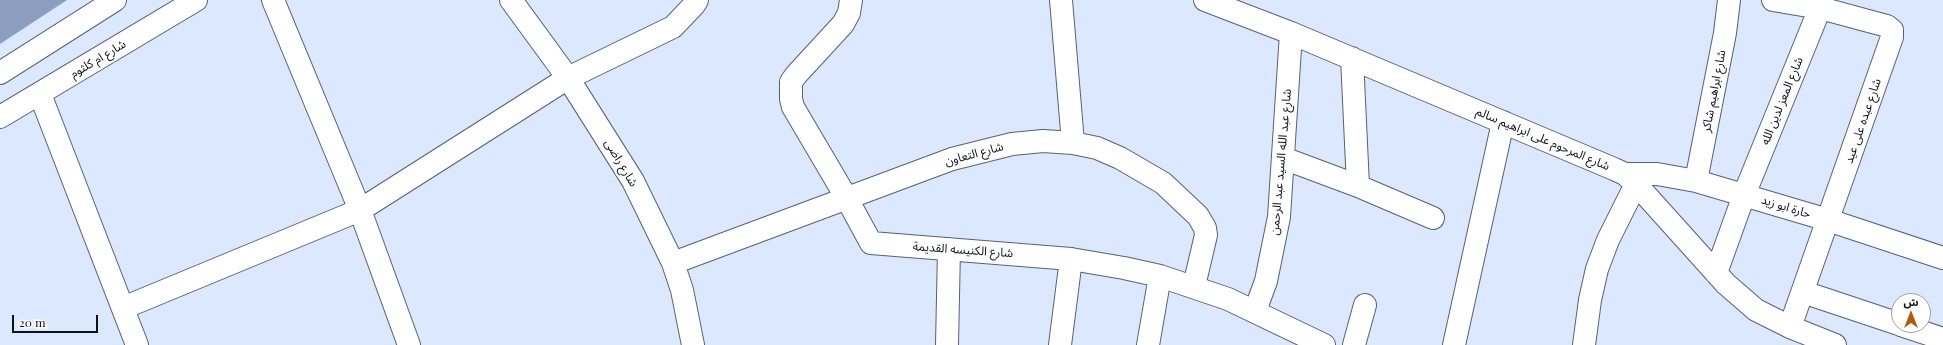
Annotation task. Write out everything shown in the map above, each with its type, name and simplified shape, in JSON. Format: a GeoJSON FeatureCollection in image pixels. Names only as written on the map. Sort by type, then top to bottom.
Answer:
{"type":"FeatureCollection","features":[{"type":"Feature","properties":{"kind":"main road"},"geometry":{"type":"LineString","coordinates":[[0,73],[115,0]]}},
{"type":"Feature","properties":{"kind":"main road","name":"شارع ام كلثوم"},"geometry":{"type":"LineString","coordinates":[[0,117],[196,0]]}},
{"type":"Feature","properties":{"kind":"main road"},"geometry":{"type":"LineString","coordinates":[[273,0],[360,210],[409,345]]}},
{"type":"Feature","properties":{"kind":"main road","name":"شارع راضى"},"geometry":{"type":"LineString","coordinates":[[511,0],[568,78],[633,182],[673,263],[682,290],[693,345]]}},
{"type":"Feature","properties":{"kind":"main road"},"geometry":{"type":"LineString","coordinates":[[123,308],[360,210],[568,78],[673,27],[697,0]]}},
{"type":"Feature","properties":{"kind":"main road","name":"شارع الكنيسه القديمة"},"geometry":{"type":"LineString","coordinates":[[851,0],[848,13],[843,24],[796,75],[790,90],[793,107],[871,243],[1071,258],[1160,276],[1194,286],[1255,311],[1324,345]]}},
{"type":"Feature","properties":{"kind":"main road"},"geometry":{"type":"LineString","coordinates":[[1061,0],[1074,143]]}},
{"type":"Feature","properties":{"kind":"main road","name":"شارع المرحوم على ابراهيم سالم"},"geometry":{"type":"LineString","coordinates":[[1205,0],[1352,58],[1503,122],[1630,179],[1716,273],[1756,310],[1790,328],[1835,345]]}},
{"type":"Feature","properties":{"kind":"main road","name":"شارع ابراهيم شاكر"},"geometry":{"type":"LineString","coordinates":[[1696,181],[1725,33],[1729,0]]}},
{"type":"Feature","properties":{"kind":"main road","name":"شارع عبده على عيد"},"geometry":{"type":"LineString","coordinates":[[1773,0],[1820,8],[1887,26],[1892,30],[1892,37],[1790,328]]}},
{"type":"Feature","properties":{"kind":"main road","name":"شارع المعز لدين الله"},"geometry":{"type":"LineString","coordinates":[[1716,273],[1744,195],[1820,8]]}},
{"type":"Feature","properties":{"kind":"main road","name":"شارع عبد الله السيد عبد الرحمن"},"geometry":{"type":"LineString","coordinates":[[1255,311],[1266,281],[1274,249],[1279,217],[1291,33]]}},
{"type":"Feature","properties":{"kind":"main road"},"geometry":{"type":"LineString","coordinates":[[1352,58],[1358,186]]}},
{"type":"Feature","properties":{"kind":"main road"},"geometry":{"type":"LineString","coordinates":[[40,94],[137,345]]}},
{"type":"Feature","properties":{"kind":"main road"},"geometry":{"type":"LineString","coordinates":[[1454,345],[1503,122]]}},
{"type":"Feature","properties":{"kind":"main road","name":"شارع التعاون"},"geometry":{"type":"LineString","coordinates":[[673,263],[846,197],[952,159],[982,150],[1012,144],[1043,141],[1074,143],[1097,148],[1142,170],[1162,183],[1198,216],[1205,228],[1206,235],[1194,286]]}},
{"type":"Feature","properties":{"kind":"main road"},"geometry":{"type":"LineString","coordinates":[[1284,158],[1358,186],[1433,218]]}},
{"type":"Feature","properties":{"kind":"main road","name":"حارة ابو زيد"},"geometry":{"type":"LineString","coordinates":[[1630,179],[1657,174],[1696,181],[1828,220],[1943,258]]}},
{"type":"Feature","properties":{"kind":"main road"},"geometry":{"type":"LineString","coordinates":[[1584,345],[1590,300],[1598,269],[1630,179]]}},
{"type":"Feature","properties":{"kind":"main road"},"geometry":{"type":"LineString","coordinates":[[947,345],[949,249]]}},
{"type":"Feature","properties":{"kind":"main road"},"geometry":{"type":"LineString","coordinates":[[1060,345],[1071,258]]}},
{"type":"Feature","properties":{"kind":"main road"},"geometry":{"type":"LineString","coordinates":[[1148,345],[1160,276]]}},
{"type":"Feature","properties":{"kind":"main road"},"geometry":{"type":"LineString","coordinates":[[1803,292],[1891,322]]}},
{"type":"Feature","properties":{"kind":"main road"},"geometry":{"type":"LineString","coordinates":[[1354,345],[1365,304]]}},
{"type":"Feature","properties":{"kind":"main road"},"geometry":{"type":"LineString","coordinates":[[1925,333],[1943,339]]}},
{"type":"Feature","properties":{"kind":"water"},"geometry":{"type":"Polygon","coordinates":[[[0,0],[67,0],[0,44],[0,0]]]}}]}
